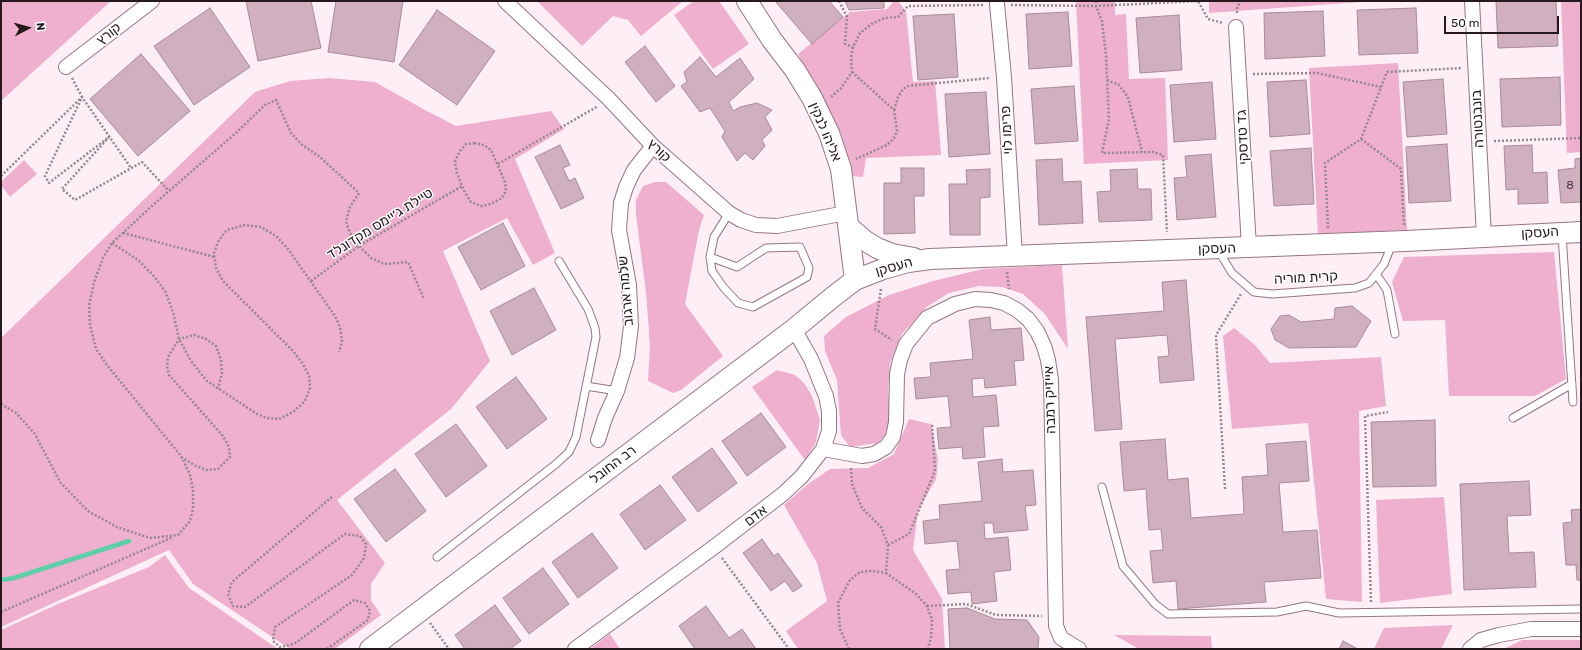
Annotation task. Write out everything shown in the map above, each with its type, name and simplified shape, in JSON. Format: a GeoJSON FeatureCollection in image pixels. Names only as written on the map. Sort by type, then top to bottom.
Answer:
{"type":"FeatureCollection","features":[{"type":"Feature","properties":{"kind":"street","name":"קורץ"},"geometry":{"type":"LineString","coordinates":[[66,67],[152,1]]}},
{"type":"Feature","properties":{"kind":"street","name":"קורץ"},"geometry":{"type":"LineString","coordinates":[[504,1],[609,99],[653,146],[729,213],[741,220],[756,225],[777,226],[847,219]]}},
{"type":"Feature","properties":{"kind":"street","name":"אליהו לנקין"},"geometry":{"type":"LineString","coordinates":[[747,1],[772,40],[795,70],[812,98],[829,134],[841,169],[855,280]]}},
{"type":"Feature","properties":{"kind":"street","name":"בונבנטורה"},"geometry":{"type":"LineString","coordinates":[[1472,1],[1484,237]]}},
{"type":"Feature","properties":{"kind":"street","name":"פרימו לוי"},"geometry":{"type":"LineString","coordinates":[[998,4],[1004,77],[1010,256]]}},
{"type":"Feature","properties":{"kind":"street","name":"גד טדסקי"},"geometry":{"type":"LineString","coordinates":[[1236,27],[1249,247]]}},
{"type":"Feature","properties":{"kind":"street","name":"שלמה ארגוב"},"geometry":{"type":"LineString","coordinates":[[598,440],[605,418],[618,391],[627,358],[631,326],[629,285],[619,230],[621,203],[626,187],[634,170],[653,146]]}},
{"type":"Feature","properties":{"kind":"street"},"geometry":{"type":"LineString","coordinates":[[847,219],[864,240],[877,248],[905,257],[930,259]]}},
{"type":"Feature","properties":{"kind":"street","name":"העסקן"},"geometry":{"type":"LineString","coordinates":[[855,280],[883,269],[908,262],[930,259],[1399,242],[1571,232]]}},
{"type":"Feature","properties":{"kind":"street","name":"רב החובל"},"geometry":{"type":"LineString","coordinates":[[370,649],[794,329],[855,280]]}},
{"type":"Feature","properties":{"kind":"street","name":"אייזיק רמבה"},"geometry":{"type":"LineString","coordinates":[[823,449],[862,456],[874,454],[886,447],[893,437],[896,422],[897,374],[900,360],[905,348],[927,318],[955,304],[975,299],[991,300],[1010,306],[1017,310],[1028,319],[1037,331],[1044,346],[1048,360],[1050,380],[1056,626],[1061,638],[1079,649]]}},
{"type":"Feature","properties":{"kind":"street","name":"אדם"},"geometry":{"type":"LineString","coordinates":[[575,649],[714,548],[783,494],[802,476],[823,449],[829,430],[829,411],[826,396],[811,359],[794,329]]}},
{"type":"Feature","properties":{"kind":"street"},"geometry":{"type":"LineString","coordinates":[[1470,649],[1481,640],[1531,629],[1581,629]]}},
{"type":"Feature","properties":{"kind":"lane"},"geometry":{"type":"LineString","coordinates":[[710,257],[737,267],[766,248],[800,247],[809,268],[807,278],[753,307],[738,303],[712,272],[710,257],[714,237],[729,213]]}},
{"type":"Feature","properties":{"kind":"lane"},"geometry":{"type":"LineString","coordinates":[[1571,232],[1573,402]]}},
{"type":"Feature","properties":{"kind":"lane","name":"קרית מוריה"},"geometry":{"type":"LineString","coordinates":[[1217,249],[1232,273],[1246,286],[1254,292],[1272,294],[1355,288],[1369,283],[1399,242]]}},
{"type":"Feature","properties":{"kind":"lane"},"geometry":{"type":"LineString","coordinates":[[437,557],[556,464],[569,452],[576,437],[596,337],[595,328],[588,309],[559,261]]}},
{"type":"Feature","properties":{"kind":"lane"},"geometry":{"type":"LineString","coordinates":[[1376,274],[1387,290],[1395,334]]}},
{"type":"Feature","properties":{"kind":"lane"},"geometry":{"type":"LineString","coordinates":[[1513,418],[1572,384]]}},
{"type":"Feature","properties":{"kind":"lane"},"geometry":{"type":"LineString","coordinates":[[586,386],[618,391]]}},
{"type":"Feature","properties":{"kind":"lane"},"geometry":{"type":"LineString","coordinates":[[1102,488],[1123,566],[1154,604],[1168,614],[1277,612],[1306,606],[1339,613],[1581,609]]}},
{"type":"Feature","properties":{"kind":"path"},"geometry":{"type":"LineString","coordinates":[[839,1],[847,17],[845,44],[853,47]]}},
{"type":"Feature","properties":{"kind":"path"},"geometry":{"type":"LineString","coordinates":[[1096,1],[1096,6],[1102,21],[1109,119],[1102,153],[1153,152],[1163,155],[1168,251]]}},
{"type":"Feature","properties":{"kind":"path"},"geometry":{"type":"LineString","coordinates":[[66,67],[82,97],[131,168]]}},
{"type":"Feature","properties":{"kind":"path"},"geometry":{"type":"LineString","coordinates":[[1328,244],[1325,163],[1361,139],[1387,72],[1457,68]]}},
{"type":"Feature","properties":{"kind":"path"},"geometry":{"type":"LineString","coordinates":[[852,72],[894,110]]}},
{"type":"Feature","properties":{"kind":"path"},"geometry":{"type":"LineString","coordinates":[[1256,74],[1317,73],[1381,87]]}},
{"type":"Feature","properties":{"kind":"path"},"geometry":{"type":"LineString","coordinates":[[841,169],[856,159],[887,145],[894,138],[897,131],[894,110],[898,97],[903,89],[908,86],[1004,77]]}},
{"type":"Feature","properties":{"kind":"path"},"geometry":{"type":"LineString","coordinates":[[1107,80],[1119,85],[1128,97],[1142,152]]}},
{"type":"Feature","properties":{"kind":"path"},"geometry":{"type":"LineString","coordinates":[[82,97],[45,176],[49,183],[109,137]]}},
{"type":"Feature","properties":{"kind":"path"},"geometry":{"type":"LineString","coordinates":[[1,176],[82,97]]}},
{"type":"Feature","properties":{"kind":"path"},"geometry":{"type":"LineString","coordinates":[[498,164],[609,99]]}},
{"type":"Feature","properties":{"kind":"path"},"geometry":{"type":"LineString","coordinates":[[1,612],[178,535],[190,521],[193,509],[193,490],[190,475],[181,456],[107,366],[96,349],[90,325],[89,306],[94,282],[103,258],[112,243],[237,132],[265,104],[276,100],[291,132],[301,144],[320,157],[359,193],[350,207],[346,221],[350,233],[359,246],[371,258],[384,264],[408,262],[424,299]]}},
{"type":"Feature","properties":{"kind":"path"},"geometry":{"type":"LineString","coordinates":[[109,137],[62,189],[75,200],[142,162],[169,191]]}},
{"type":"Feature","properties":{"kind":"path"},"geometry":{"type":"LineString","coordinates":[[1479,141],[1581,138]]}},
{"type":"Feature","properties":{"kind":"path"},"geometry":{"type":"LineString","coordinates":[[1361,139],[1401,169],[1399,242]]}},
{"type":"Feature","properties":{"kind":"path"},"geometry":{"type":"LineString","coordinates":[[474,143],[484,145],[491,150],[498,164],[505,182],[506,191],[502,198],[491,204],[481,206],[471,202],[457,173],[456,161],[460,151],[466,144],[474,143]]}},
{"type":"Feature","properties":{"kind":"path","name":"טיילת ג׳יימס מקדונלד"},"geometry":{"type":"LineString","coordinates":[[311,281],[359,246],[462,186]]}},
{"type":"Feature","properties":{"kind":"path"},"geometry":{"type":"LineString","coordinates":[[112,243],[138,260],[152,274],[165,291],[173,312],[179,339],[191,362],[207,381],[257,414],[267,418],[279,419],[293,412],[305,401],[310,388],[309,376],[303,364],[292,351],[223,281],[216,268],[215,256],[219,240],[227,230],[244,225],[261,227],[276,236],[311,281],[335,316],[340,327],[342,341],[339,352]]}},
{"type":"Feature","properties":{"kind":"path"},"geometry":{"type":"LineString","coordinates":[[123,233],[215,256]]}},
{"type":"Feature","properties":{"kind":"path"},"geometry":{"type":"LineString","coordinates":[[1010,256],[1010,306]]}},
{"type":"Feature","properties":{"kind":"path"},"geometry":{"type":"LineString","coordinates":[[883,269],[875,329],[905,348]]}},
{"type":"Feature","properties":{"kind":"path"},"geometry":{"type":"LineString","coordinates":[[1225,489],[1216,335],[1246,286]]}},
{"type":"Feature","properties":{"kind":"path"},"geometry":{"type":"LineString","coordinates":[[181,456],[196,466],[206,470],[218,469],[230,457],[229,447],[223,436],[169,375],[167,366],[168,357],[179,339],[194,335],[206,339],[216,346],[221,360],[222,373],[218,389]]}},
{"type":"Feature","properties":{"kind":"path"},"geometry":{"type":"LineString","coordinates":[[1,404],[16,413],[35,434],[60,482],[88,511],[117,527],[150,538],[178,535]]}},
{"type":"Feature","properties":{"kind":"path"},"geometry":{"type":"LineString","coordinates":[[1372,612],[1365,416],[1388,412]]}},
{"type":"Feature","properties":{"kind":"path"},"geometry":{"type":"LineString","coordinates":[[888,545],[909,534],[935,471],[932,423]]}},
{"type":"Feature","properties":{"kind":"path"},"geometry":{"type":"LineString","coordinates":[[850,455],[852,484],[862,508],[881,527],[888,545],[886,572]]}},
{"type":"Feature","properties":{"kind":"path"},"geometry":{"type":"LineString","coordinates":[[327,649],[368,620],[370,611],[365,603],[354,600],[294,644],[280,647],[273,641],[275,627],[352,575],[364,558],[366,544],[360,536],[345,534],[245,607],[233,606],[228,594],[232,582],[333,496]]}},
{"type":"Feature","properties":{"kind":"path"},"geometry":{"type":"LineString","coordinates":[[714,548],[789,649]]}},
{"type":"Feature","properties":{"kind":"path"},"geometry":{"type":"LineString","coordinates":[[849,649],[840,628],[838,603],[850,580],[860,572],[871,571],[886,572],[916,594],[927,606],[932,620],[931,638],[928,649]]}},
{"type":"Feature","properties":{"kind":"path"},"geometry":{"type":"LineString","coordinates":[[927,606],[966,604],[996,615],[1056,617]]}},
{"type":"Feature","properties":{"kind":"path"},"geometry":{"type":"LineString","coordinates":[[421,610],[449,649]]}},
{"type":"Feature","properties":{"kind":"shaded area"},"geometry":{"type":"Polygon","coordinates":[[[1,1],[111,1],[1,101],[1,1]]]}},
{"type":"Feature","properties":{"kind":"shaded area"},"geometry":{"type":"Polygon","coordinates":[[[537,1],[683,1],[641,36],[628,20],[613,16],[582,46],[537,1]]]}},
{"type":"Feature","properties":{"kind":"shaded area"},"geometry":{"type":"Polygon","coordinates":[[[694,1],[719,1],[749,44],[713,69],[674,15],[694,1]]]}},
{"type":"Feature","properties":{"kind":"shaded area"},"geometry":{"type":"Polygon","coordinates":[[[894,1],[898,1],[906,11],[913,82],[935,81],[941,155],[866,158],[863,177],[849,176],[848,158],[840,131],[798,54],[850,12],[887,9],[894,1]]]}},
{"type":"Feature","properties":{"kind":"shaded area"},"geometry":{"type":"Polygon","coordinates":[[[1076,1],[1115,1],[1115,15],[1126,14],[1129,79],[1165,78],[1168,160],[1084,164],[1076,1]]]}},
{"type":"Feature","properties":{"kind":"shaded area"},"geometry":{"type":"Polygon","coordinates":[[[1209,1],[1375,1],[1209,13],[1209,1]]]}},
{"type":"Feature","properties":{"kind":"shaded area"},"geometry":{"type":"Polygon","coordinates":[[[1561,1],[1581,1],[1581,152],[1567,153],[1561,1]]]}},
{"type":"Feature","properties":{"kind":"shaded area"},"geometry":{"type":"Polygon","coordinates":[[[1398,63],[1407,230],[1318,235],[1309,68],[1398,63]]]}},
{"type":"Feature","properties":{"kind":"shaded area"},"geometry":{"type":"Polygon","coordinates":[[[329,78],[375,82],[456,126],[551,111],[564,129],[515,159],[555,253],[533,265],[507,218],[443,251],[490,361],[451,409],[337,500],[385,563],[371,584],[371,600],[381,615],[335,649],[290,649],[193,584],[169,550],[1,627],[1,338],[255,92],[290,81],[329,78]]]}},
{"type":"Feature","properties":{"kind":"shaded area"},"geometry":{"type":"Polygon","coordinates":[[[24,160],[37,174],[10,197],[1,185],[1,182],[24,160]]]}},
{"type":"Feature","properties":{"kind":"shaded area"},"geometry":{"type":"Polygon","coordinates":[[[655,182],[666,182],[704,215],[699,230],[685,304],[723,356],[681,390],[673,393],[648,381],[650,346],[646,292],[636,215],[636,200],[643,186],[655,182]]]}},
{"type":"Feature","properties":{"kind":"shaded area"},"geometry":{"type":"Polygon","coordinates":[[[1554,252],[1566,379],[1535,396],[1449,396],[1445,320],[1403,321],[1392,282],[1404,257],[1554,252]]]}},
{"type":"Feature","properties":{"kind":"shaded area"},"geometry":{"type":"Polygon","coordinates":[[[1062,265],[1068,349],[1045,314],[1023,294],[1002,287],[979,286],[949,293],[928,306],[902,334],[890,363],[888,389],[891,421],[886,435],[877,443],[850,447],[841,435],[837,380],[825,351],[824,336],[846,317],[889,295],[933,281],[983,269],[1062,265]]]}},
{"type":"Feature","properties":{"kind":"shaded area"},"geometry":{"type":"Polygon","coordinates":[[[1234,328],[1255,345],[1270,363],[1381,357],[1386,406],[1359,411],[1362,602],[1326,599],[1308,423],[1232,429],[1223,336],[1234,328]]]}},
{"type":"Feature","properties":{"kind":"shaded area"},"geometry":{"type":"Polygon","coordinates":[[[777,370],[795,375],[804,383],[812,396],[820,420],[816,442],[805,460],[752,387],[777,370]]]}},
{"type":"Feature","properties":{"kind":"shaded area"},"geometry":{"type":"Polygon","coordinates":[[[909,419],[931,424],[938,460],[936,479],[918,511],[913,550],[942,599],[945,649],[798,649],[786,631],[827,601],[817,563],[784,505],[808,484],[830,469],[868,468],[894,454],[909,419]]]}},
{"type":"Feature","properties":{"kind":"shaded area"},"geometry":{"type":"Polygon","coordinates":[[[1444,497],[1452,594],[1380,603],[1376,500],[1444,497]]]}},
{"type":"Feature","properties":{"kind":"shaded area"},"geometry":{"type":"Polygon","coordinates":[[[165,555],[189,588],[278,649],[1,649],[1,630],[58,604],[149,567],[165,555]]]}},
{"type":"Feature","properties":{"kind":"shaded area"},"geometry":{"type":"Polygon","coordinates":[[[1453,625],[1441,649],[1374,649],[1384,628],[1453,625]]]}},
{"type":"Feature","properties":{"kind":"shaded area"},"geometry":{"type":"Polygon","coordinates":[[[610,634],[620,649],[590,649],[610,634]]]}},
{"type":"Feature","properties":{"kind":"shaded area"},"geometry":{"type":"Polygon","coordinates":[[[1114,635],[1211,636],[1212,649],[1139,649],[1114,635]]]}},
{"type":"Feature","properties":{"kind":"shaded area"},"geometry":{"type":"Polygon","coordinates":[[[1522,640],[1581,640],[1581,649],[1504,649],[1522,640]]]}},
{"type":"Feature","properties":{"kind":"building"},"geometry":{"type":"Polygon","coordinates":[[[246,1],[311,1],[321,48],[258,61],[246,1]]]}},
{"type":"Feature","properties":{"kind":"building"},"geometry":{"type":"Polygon","coordinates":[[[336,1],[403,1],[394,62],[328,52],[336,1]]]}},
{"type":"Feature","properties":{"kind":"building"},"geometry":{"type":"Polygon","coordinates":[[[775,1],[829,1],[843,17],[812,44],[775,1]]]}},
{"type":"Feature","properties":{"kind":"building"},"geometry":{"type":"Polygon","coordinates":[[[845,1],[884,1],[884,8],[849,10],[845,1]]]}},
{"type":"Feature","properties":{"kind":"building"},"geometry":{"type":"Polygon","coordinates":[[[1496,1],[1556,1],[1558,46],[1498,48],[1496,1]]]}},
{"type":"Feature","properties":{"kind":"building"},"geometry":{"type":"Polygon","coordinates":[[[210,8],[250,67],[194,105],[154,46],[210,8]]]}},
{"type":"Feature","properties":{"kind":"building"},"geometry":{"type":"Polygon","coordinates":[[[1416,8],[1418,53],[1359,55],[1357,10],[1416,8]]]}},
{"type":"Feature","properties":{"kind":"building"},"geometry":{"type":"Polygon","coordinates":[[[437,10],[495,51],[457,105],[399,65],[437,10]]]}},
{"type":"Feature","properties":{"kind":"building"},"geometry":{"type":"Polygon","coordinates":[[[1323,11],[1325,56],[1265,59],[1264,13],[1323,11]]]}},
{"type":"Feature","properties":{"kind":"building"},"geometry":{"type":"Polygon","coordinates":[[[1068,12],[1072,66],[1029,69],[1026,14],[1068,12]]]}},
{"type":"Feature","properties":{"kind":"building"},"geometry":{"type":"Polygon","coordinates":[[[954,14],[958,77],[918,80],[913,16],[954,14]]]}},
{"type":"Feature","properties":{"kind":"building"},"geometry":{"type":"Polygon","coordinates":[[[1179,15],[1182,70],[1140,73],[1136,18],[1179,15]]]}},
{"type":"Feature","properties":{"kind":"building"},"geometry":{"type":"Polygon","coordinates":[[[645,46],[675,86],[656,102],[625,62],[645,46]]]}},
{"type":"Feature","properties":{"kind":"building"},"geometry":{"type":"Polygon","coordinates":[[[141,54],[190,111],[138,156],[90,99],[141,54]]]}},
{"type":"Feature","properties":{"kind":"building"},"geometry":{"type":"Polygon","coordinates":[[[700,57],[716,77],[740,58],[754,79],[729,102],[733,111],[740,107],[757,103],[772,110],[765,117],[772,130],[762,140],[765,146],[753,160],[745,153],[737,161],[722,137],[725,131],[710,108],[700,112],[681,86],[687,82],[684,72],[700,57]]]}},
{"type":"Feature","properties":{"kind":"building"},"geometry":{"type":"Polygon","coordinates":[[[1560,77],[1561,125],[1502,127],[1500,79],[1560,77]]]}},
{"type":"Feature","properties":{"kind":"building"},"geometry":{"type":"Polygon","coordinates":[[[1443,79],[1447,134],[1407,137],[1403,82],[1443,79]]]}},
{"type":"Feature","properties":{"kind":"building"},"geometry":{"type":"Polygon","coordinates":[[[1306,80],[1310,134],[1270,137],[1267,82],[1306,80]]]}},
{"type":"Feature","properties":{"kind":"building"},"geometry":{"type":"Polygon","coordinates":[[[1212,82],[1216,139],[1174,142],[1170,85],[1212,82]]]}},
{"type":"Feature","properties":{"kind":"building"},"geometry":{"type":"Polygon","coordinates":[[[1074,86],[1078,141],[1035,144],[1031,89],[1074,86]]]}},
{"type":"Feature","properties":{"kind":"building"},"geometry":{"type":"Polygon","coordinates":[[[986,92],[990,154],[949,157],[945,94],[986,92]]]}},
{"type":"Feature","properties":{"kind":"building"},"geometry":{"type":"Polygon","coordinates":[[[1447,144],[1451,201],[1409,203],[1406,147],[1447,144]]]}},
{"type":"Feature","properties":{"kind":"building"},"geometry":{"type":"Polygon","coordinates":[[[560,145],[570,165],[563,168],[569,181],[575,178],[584,198],[561,209],[535,157],[560,145]]]}},
{"type":"Feature","properties":{"kind":"building"},"geometry":{"type":"Polygon","coordinates":[[[1532,145],[1533,173],[1547,172],[1548,203],[1518,204],[1518,189],[1506,190],[1504,146],[1532,145]]]}},
{"type":"Feature","properties":{"kind":"building"},"geometry":{"type":"Polygon","coordinates":[[[1311,148],[1314,204],[1274,206],[1270,151],[1311,148]]]}},
{"type":"Feature","properties":{"kind":"building"},"geometry":{"type":"Polygon","coordinates":[[[1211,154],[1216,217],[1177,220],[1174,178],[1187,177],[1185,156],[1211,154]]]}},
{"type":"Feature","properties":{"kind":"building"},"geometry":{"type":"Polygon","coordinates":[[[1581,158],[1581,202],[1561,203],[1558,170],[1575,168],[1575,159],[1581,158]]]}},
{"type":"Feature","properties":{"kind":"building"},"geometry":{"type":"Polygon","coordinates":[[[1062,159],[1063,182],[1081,181],[1083,223],[1039,225],[1036,160],[1062,159]]]}},
{"type":"Feature","properties":{"kind":"building"},"geometry":{"type":"Polygon","coordinates":[[[901,168],[924,168],[924,196],[914,196],[915,233],[884,234],[884,183],[901,183],[901,168]]]}},
{"type":"Feature","properties":{"kind":"building"},"geometry":{"type":"Polygon","coordinates":[[[990,169],[990,197],[980,198],[980,235],[950,235],[949,184],[967,184],[966,170],[990,169]]]}},
{"type":"Feature","properties":{"kind":"building"},"geometry":{"type":"Polygon","coordinates":[[[1137,169],[1138,189],[1151,189],[1152,220],[1099,222],[1097,192],[1111,191],[1110,170],[1137,169]]]}},
{"type":"Feature","properties":{"kind":"building"},"geometry":{"type":"Polygon","coordinates":[[[503,223],[525,266],[481,290],[458,247],[503,223]]]}},
{"type":"Feature","properties":{"kind":"building"},"geometry":{"type":"Polygon","coordinates":[[[1186,280],[1194,380],[1160,383],[1158,357],[1169,356],[1167,335],[1115,339],[1122,429],[1095,431],[1086,317],[1164,311],[1162,282],[1186,280]]]}},
{"type":"Feature","properties":{"kind":"building"},"geometry":{"type":"Polygon","coordinates":[[[534,288],[556,330],[512,355],[490,311],[534,288]]]}},
{"type":"Feature","properties":{"kind":"building"},"geometry":{"type":"Polygon","coordinates":[[[1352,306],[1371,321],[1356,347],[1289,348],[1275,340],[1271,329],[1280,316],[1289,315],[1301,322],[1334,319],[1335,308],[1352,306]]]}},
{"type":"Feature","properties":{"kind":"building"},"geometry":{"type":"Polygon","coordinates":[[[990,317],[991,330],[1021,328],[1024,360],[1014,361],[1016,385],[985,388],[984,378],[972,379],[973,397],[996,395],[999,426],[983,427],[985,457],[963,459],[962,447],[939,449],[937,428],[951,427],[948,396],[916,399],[914,378],[931,377],[930,363],[973,359],[969,320],[990,317]]]}},
{"type":"Feature","properties":{"kind":"building"},"geometry":{"type":"Polygon","coordinates":[[[516,377],[547,419],[507,449],[476,407],[516,377]]]}},
{"type":"Feature","properties":{"kind":"building"},"geometry":{"type":"Polygon","coordinates":[[[761,413],[786,447],[747,476],[722,441],[761,413]]]}},
{"type":"Feature","properties":{"kind":"building"},"geometry":{"type":"Polygon","coordinates":[[[1435,420],[1436,486],[1373,487],[1371,422],[1435,420]]]}},
{"type":"Feature","properties":{"kind":"building"},"geometry":{"type":"Polygon","coordinates":[[[456,424],[487,466],[446,497],[415,454],[456,424]]]}},
{"type":"Feature","properties":{"kind":"building"},"geometry":{"type":"Polygon","coordinates":[[[1165,439],[1168,480],[1188,478],[1191,518],[1244,514],[1242,477],[1268,475],[1266,444],[1306,441],[1309,481],[1279,483],[1283,532],[1317,530],[1321,578],[1264,582],[1266,602],[1178,609],[1176,581],[1153,583],[1150,551],[1163,550],[1161,529],[1149,530],[1146,489],[1124,491],[1120,442],[1165,439]]]}},
{"type":"Feature","properties":{"kind":"building"},"geometry":{"type":"Polygon","coordinates":[[[712,448],[737,483],[698,512],[672,477],[712,448]]]}},
{"type":"Feature","properties":{"kind":"building"},"geometry":{"type":"Polygon","coordinates":[[[1002,459],[1003,472],[1033,470],[1036,505],[1025,506],[1028,530],[994,533],[993,523],[984,523],[985,539],[1008,537],[1011,570],[994,572],[997,601],[972,604],[971,592],[948,594],[946,570],[960,569],[957,541],[925,544],[923,521],[940,519],[939,505],[982,501],[978,462],[1002,459]]]}},
{"type":"Feature","properties":{"kind":"building"},"geometry":{"type":"Polygon","coordinates":[[[395,469],[426,511],[386,542],[354,499],[395,469]]]}},
{"type":"Feature","properties":{"kind":"building"},"geometry":{"type":"Polygon","coordinates":[[[1529,481],[1531,515],[1507,516],[1509,553],[1534,552],[1536,587],[1464,590],[1460,484],[1529,481]]]}},
{"type":"Feature","properties":{"kind":"building"},"geometry":{"type":"Polygon","coordinates":[[[660,485],[686,520],[645,550],[620,514],[660,485]]]}},
{"type":"Feature","properties":{"kind":"building"},"geometry":{"type":"Polygon","coordinates":[[[1581,509],[1581,580],[1577,580],[1576,565],[1566,565],[1563,523],[1572,522],[1571,510],[1581,509]]]}},
{"type":"Feature","properties":{"kind":"building"},"geometry":{"type":"Polygon","coordinates":[[[592,533],[618,568],[578,598],[552,562],[592,533]]]}},
{"type":"Feature","properties":{"kind":"building"},"geometry":{"type":"Polygon","coordinates":[[[762,539],[774,556],[778,553],[802,586],[793,592],[785,581],[771,591],[743,553],[762,539]]]}},
{"type":"Feature","properties":{"kind":"building"},"geometry":{"type":"Polygon","coordinates":[[[543,568],[569,604],[529,634],[503,598],[543,568]]]}},
{"type":"Feature","properties":{"kind":"building"},"geometry":{"type":"Polygon","coordinates":[[[495,605],[521,641],[510,649],[465,649],[455,635],[495,605]]]}},
{"type":"Feature","properties":{"kind":"building"},"geometry":{"type":"Polygon","coordinates":[[[706,606],[729,638],[742,629],[756,649],[695,649],[679,626],[706,606]]]}},
{"type":"Feature","properties":{"kind":"building"},"geometry":{"type":"Polygon","coordinates":[[[967,608],[995,619],[1027,620],[1039,637],[1038,649],[950,649],[948,609],[967,608]]]}},
{"type":"Feature","properties":{"kind":"building"},"geometry":{"type":"Polygon","coordinates":[[[1343,641],[1358,649],[1339,649],[1343,641]]]}},
{"type":"Feature","properties":{"kind":"waterway"},"geometry":{"type":"LineString","coordinates":[[1,580],[14,578],[129,541]]}}]}
